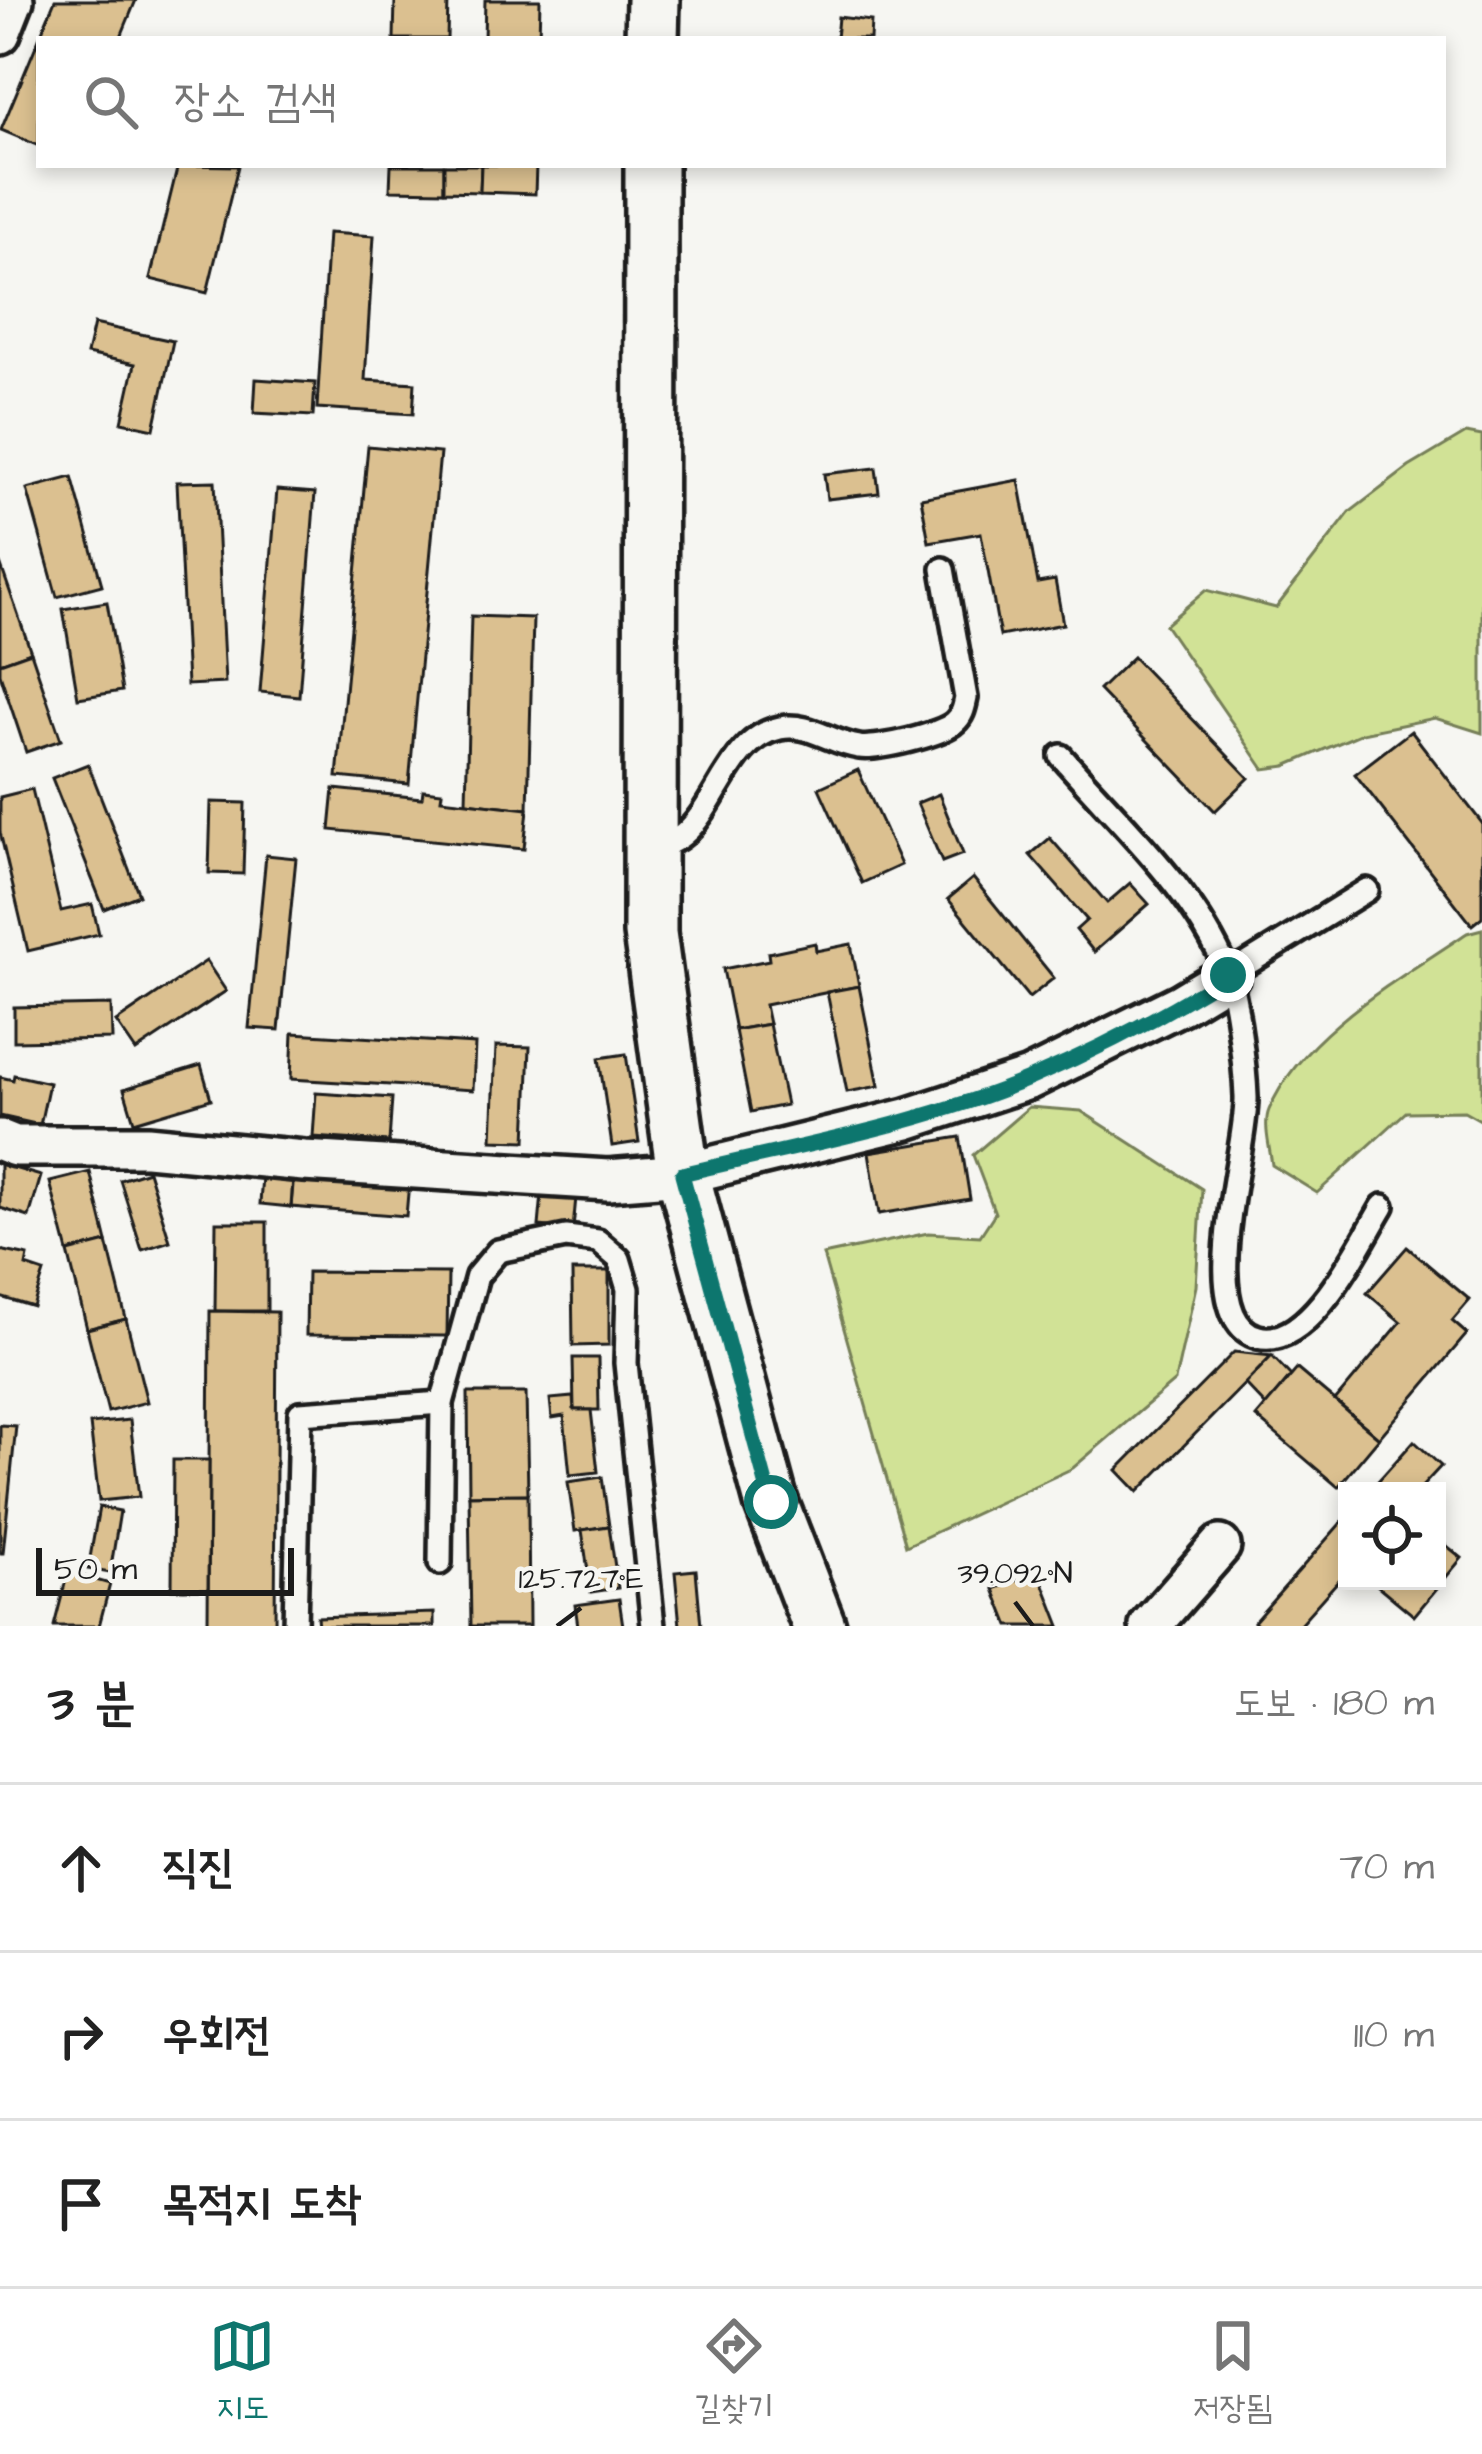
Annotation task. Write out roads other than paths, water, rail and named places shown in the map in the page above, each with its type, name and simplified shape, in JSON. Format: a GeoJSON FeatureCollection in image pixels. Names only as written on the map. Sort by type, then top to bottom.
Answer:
{"type":"FeatureCollection","features":[{"type":"Feature","properties":{"kind":"street"},"geometry":{"type":"LineString","coordinates":[[0,32],[14,0]]}},
{"type":"Feature","properties":{"kind":"street"},"geometry":{"type":"LineString","coordinates":[[652,0],[652,36]]}},
{"type":"Feature","properties":{"kind":"street"},"geometry":{"type":"LineString","coordinates":[[651,168],[650,933],[682,1174],[771,1502],[819,1626]]}},
{"type":"Feature","properties":{"kind":"street"},"geometry":{"type":"LineString","coordinates":[[0,1140],[15,1146],[147,1146],[608,1180],[682,1174],[907,1119],[1029,1079],[1181,1004],[1228,975]]}},
{"type":"Feature","properties":{"kind":"street"},"geometry":{"type":"LineString","coordinates":[[1150,1626],[1220,1546]]}},
{"type":"Feature","properties":{"kind":"lane"},"geometry":{"type":"LineString","coordinates":[[650,850],[681,838],[700,818],[749,742],[774,728],[798,725],[862,748],[938,733],[954,723],[966,698],[943,569]]}},
{"type":"Feature","properties":{"kind":"lane"},"geometry":{"type":"LineString","coordinates":[[1061,756],[1195,910],[1228,975],[1246,1099],[1223,1273],[1230,1312],[1248,1333],[1263,1339],[1292,1330],[1320,1308],[1383,1206]]}},
{"type":"Feature","properties":{"kind":"lane"},"geometry":{"type":"LineString","coordinates":[[1228,975],[1367,890]]}},
{"type":"Feature","properties":{"kind":"lane"},"geometry":{"type":"LineString","coordinates":[[440,1563],[442,1403],[477,1276],[498,1252],[566,1238],[598,1241],[619,1259],[628,1289],[626,1363],[653,1626]]}},
{"type":"Feature","properties":{"kind":"lane"},"geometry":{"type":"LineString","coordinates":[[295,1626],[300,1413],[442,1403]]}}]}
